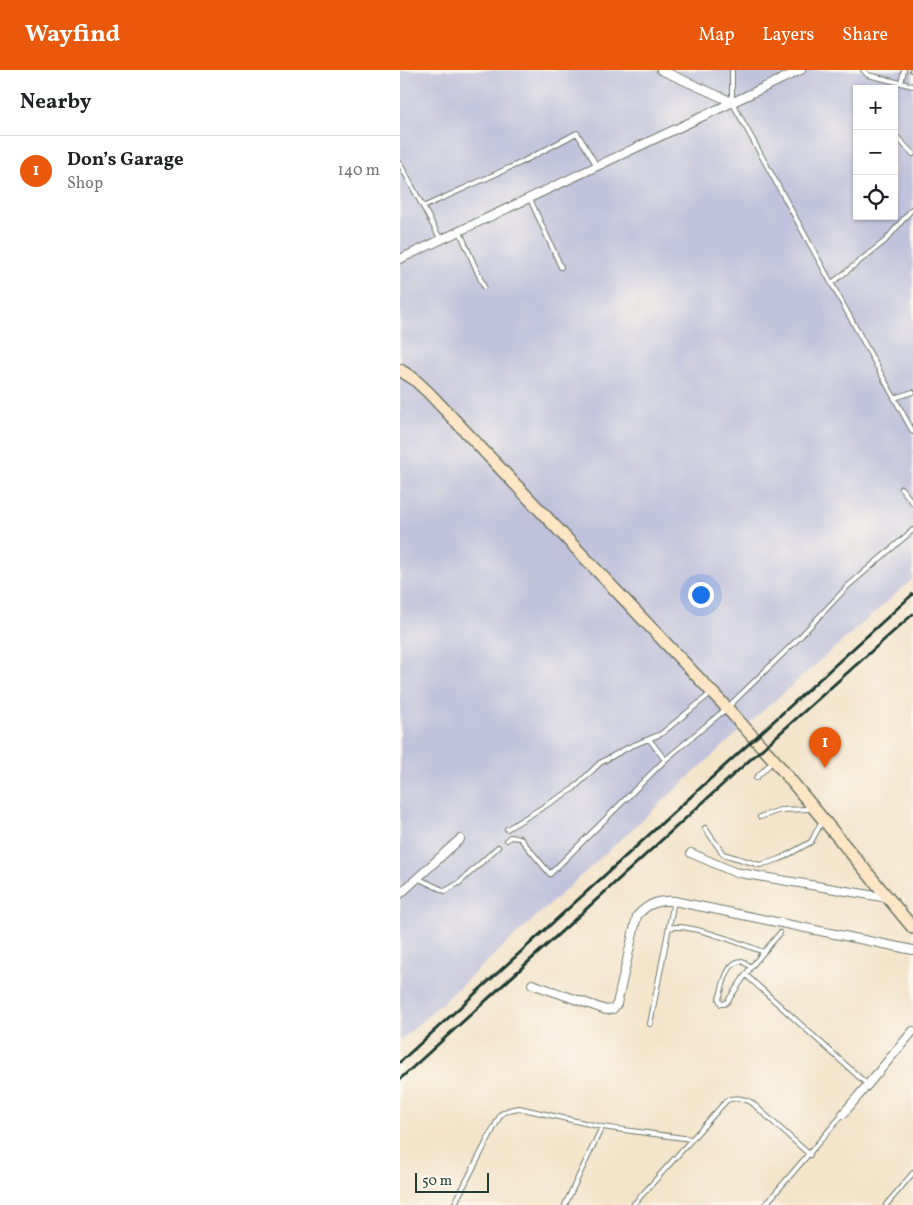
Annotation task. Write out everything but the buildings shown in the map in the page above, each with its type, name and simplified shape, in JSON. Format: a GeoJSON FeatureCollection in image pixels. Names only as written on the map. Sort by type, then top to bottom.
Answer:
{"type":"FeatureCollection","features":[{"type":"Feature","properties":{"kind":"street"},"geometry":{"type":"LineString","coordinates":[[661,70],[732,102]]}},
{"type":"Feature","properties":{"kind":"street"},"geometry":{"type":"LineString","coordinates":[[400,259],[801,70]]}},
{"type":"Feature","properties":{"kind":"street"},"geometry":{"type":"LineString","coordinates":[[400,370],[414,379],[429,393],[728,708],[774,760],[913,928]]}},
{"type":"Feature","properties":{"kind":"street"},"geometry":{"type":"LineString","coordinates":[[400,894],[460,839]]}},
{"type":"Feature","properties":{"kind":"street"},"geometry":{"type":"LineString","coordinates":[[692,852],[734,872],[888,898]]}},
{"type":"Feature","properties":{"kind":"street"},"geometry":{"type":"LineString","coordinates":[[532,984],[606,1010],[613,1009],[617,1004],[637,916],[645,907],[660,901],[674,902],[913,950]]}},
{"type":"Feature","properties":{"kind":"street"},"geometry":{"type":"LineString","coordinates":[[844,1114],[913,1032]]}},
{"type":"Feature","properties":{"kind":"lane"},"geometry":{"type":"LineString","coordinates":[[732,70],[732,102],[913,432]]}},
{"type":"Feature","properties":{"kind":"lane"},"geometry":{"type":"LineString","coordinates":[[864,70],[868,75],[913,86]]}},
{"type":"Feature","properties":{"kind":"lane"},"geometry":{"type":"LineString","coordinates":[[901,83],[904,70]]}},
{"type":"Feature","properties":{"kind":"lane"},"geometry":{"type":"LineString","coordinates":[[424,207],[520,163],[577,133],[597,166]]}},
{"type":"Feature","properties":{"kind":"lane"},"geometry":{"type":"LineString","coordinates":[[898,138],[913,154]]}},
{"type":"Feature","properties":{"kind":"lane"},"geometry":{"type":"LineString","coordinates":[[400,164],[441,240]]}},
{"type":"Feature","properties":{"kind":"lane"},"geometry":{"type":"LineString","coordinates":[[530,198],[561,267]]}},
{"type":"Feature","properties":{"kind":"lane"},"geometry":{"type":"LineString","coordinates":[[832,284],[885,241],[913,208]]}},
{"type":"Feature","properties":{"kind":"lane"},"geometry":{"type":"LineString","coordinates":[[460,231],[484,287]]}},
{"type":"Feature","properties":{"kind":"lane"},"geometry":{"type":"LineString","coordinates":[[894,398],[913,392]]}},
{"type":"Feature","properties":{"kind":"lane"},"geometry":{"type":"LineString","coordinates":[[901,488],[913,502]]}},
{"type":"Feature","properties":{"kind":"lane"},"geometry":{"type":"LineString","coordinates":[[508,840],[510,837],[520,838],[550,874],[665,760],[728,708],[799,638],[848,586],[913,530]]}},
{"type":"Feature","properties":{"kind":"lane"},"geometry":{"type":"LineString","coordinates":[[507,829],[573,789],[600,763],[661,734],[712,692]]}},
{"type":"Feature","properties":{"kind":"lane"},"geometry":{"type":"LineString","coordinates":[[649,739],[665,760]]}},
{"type":"Feature","properties":{"kind":"lane"},"geometry":{"type":"LineString","coordinates":[[756,778],[774,760]]}},
{"type":"Feature","properties":{"kind":"lane"},"geometry":{"type":"LineString","coordinates":[[760,816],[780,810],[815,809]]}},
{"type":"Feature","properties":{"kind":"lane"},"geometry":{"type":"LineString","coordinates":[[705,828],[723,854],[760,864],[780,859],[811,842],[823,819]]}},
{"type":"Feature","properties":{"kind":"lane"},"geometry":{"type":"LineString","coordinates":[[416,878],[445,891],[459,883],[498,847]]}},
{"type":"Feature","properties":{"kind":"lane"},"geometry":{"type":"LineString","coordinates":[[650,1024],[674,902]]}},
{"type":"Feature","properties":{"kind":"lane"},"geometry":{"type":"LineString","coordinates":[[669,928],[674,926],[692,929],[764,952]]}},
{"type":"Feature","properties":{"kind":"lane"},"geometry":{"type":"LineString","coordinates":[[751,967],[742,961],[734,963],[729,969],[719,999],[721,1004],[727,1002],[751,967],[780,933]]}},
{"type":"Feature","properties":{"kind":"lane"},"geometry":{"type":"LineString","coordinates":[[746,976],[868,1085]]}},
{"type":"Feature","properties":{"kind":"lane"},"geometry":{"type":"LineString","coordinates":[[633,1205],[691,1138],[727,1100],[734,1097],[744,1098],[751,1102],[810,1155]]}},
{"type":"Feature","properties":{"kind":"lane"},"geometry":{"type":"LineString","coordinates":[[454,1205],[501,1114],[509,1110],[519,1108],[602,1127],[691,1138]]}},
{"type":"Feature","properties":{"kind":"lane"},"geometry":{"type":"LineString","coordinates":[[765,1205],[844,1114]]}},
{"type":"Feature","properties":{"kind":"lane"},"geometry":{"type":"LineString","coordinates":[[565,1205],[602,1127]]}},
{"type":"Feature","properties":{"kind":"lane"},"geometry":{"type":"LineString","coordinates":[[886,1205],[913,1173]]}},
{"type":"Feature","properties":{"kind":"shaded area"},"geometry":{"type":"Polygon","coordinates":[[[400,70],[913,70],[913,579],[723,746],[400,1041],[400,70]]]}},
{"type":"Feature","properties":{"kind":"railway"},"geometry":{"type":"LineString","coordinates":[[400,1062],[913,594]]}},
{"type":"Feature","properties":{"kind":"railway"},"geometry":{"type":"LineString","coordinates":[[400,1079],[733,775],[913,614]]}},
{"type":"Feature","properties":{"kind":"place","name":"Don’s Garage"},"geometry":{"type":"Point","coordinates":[825,768]}}]}
